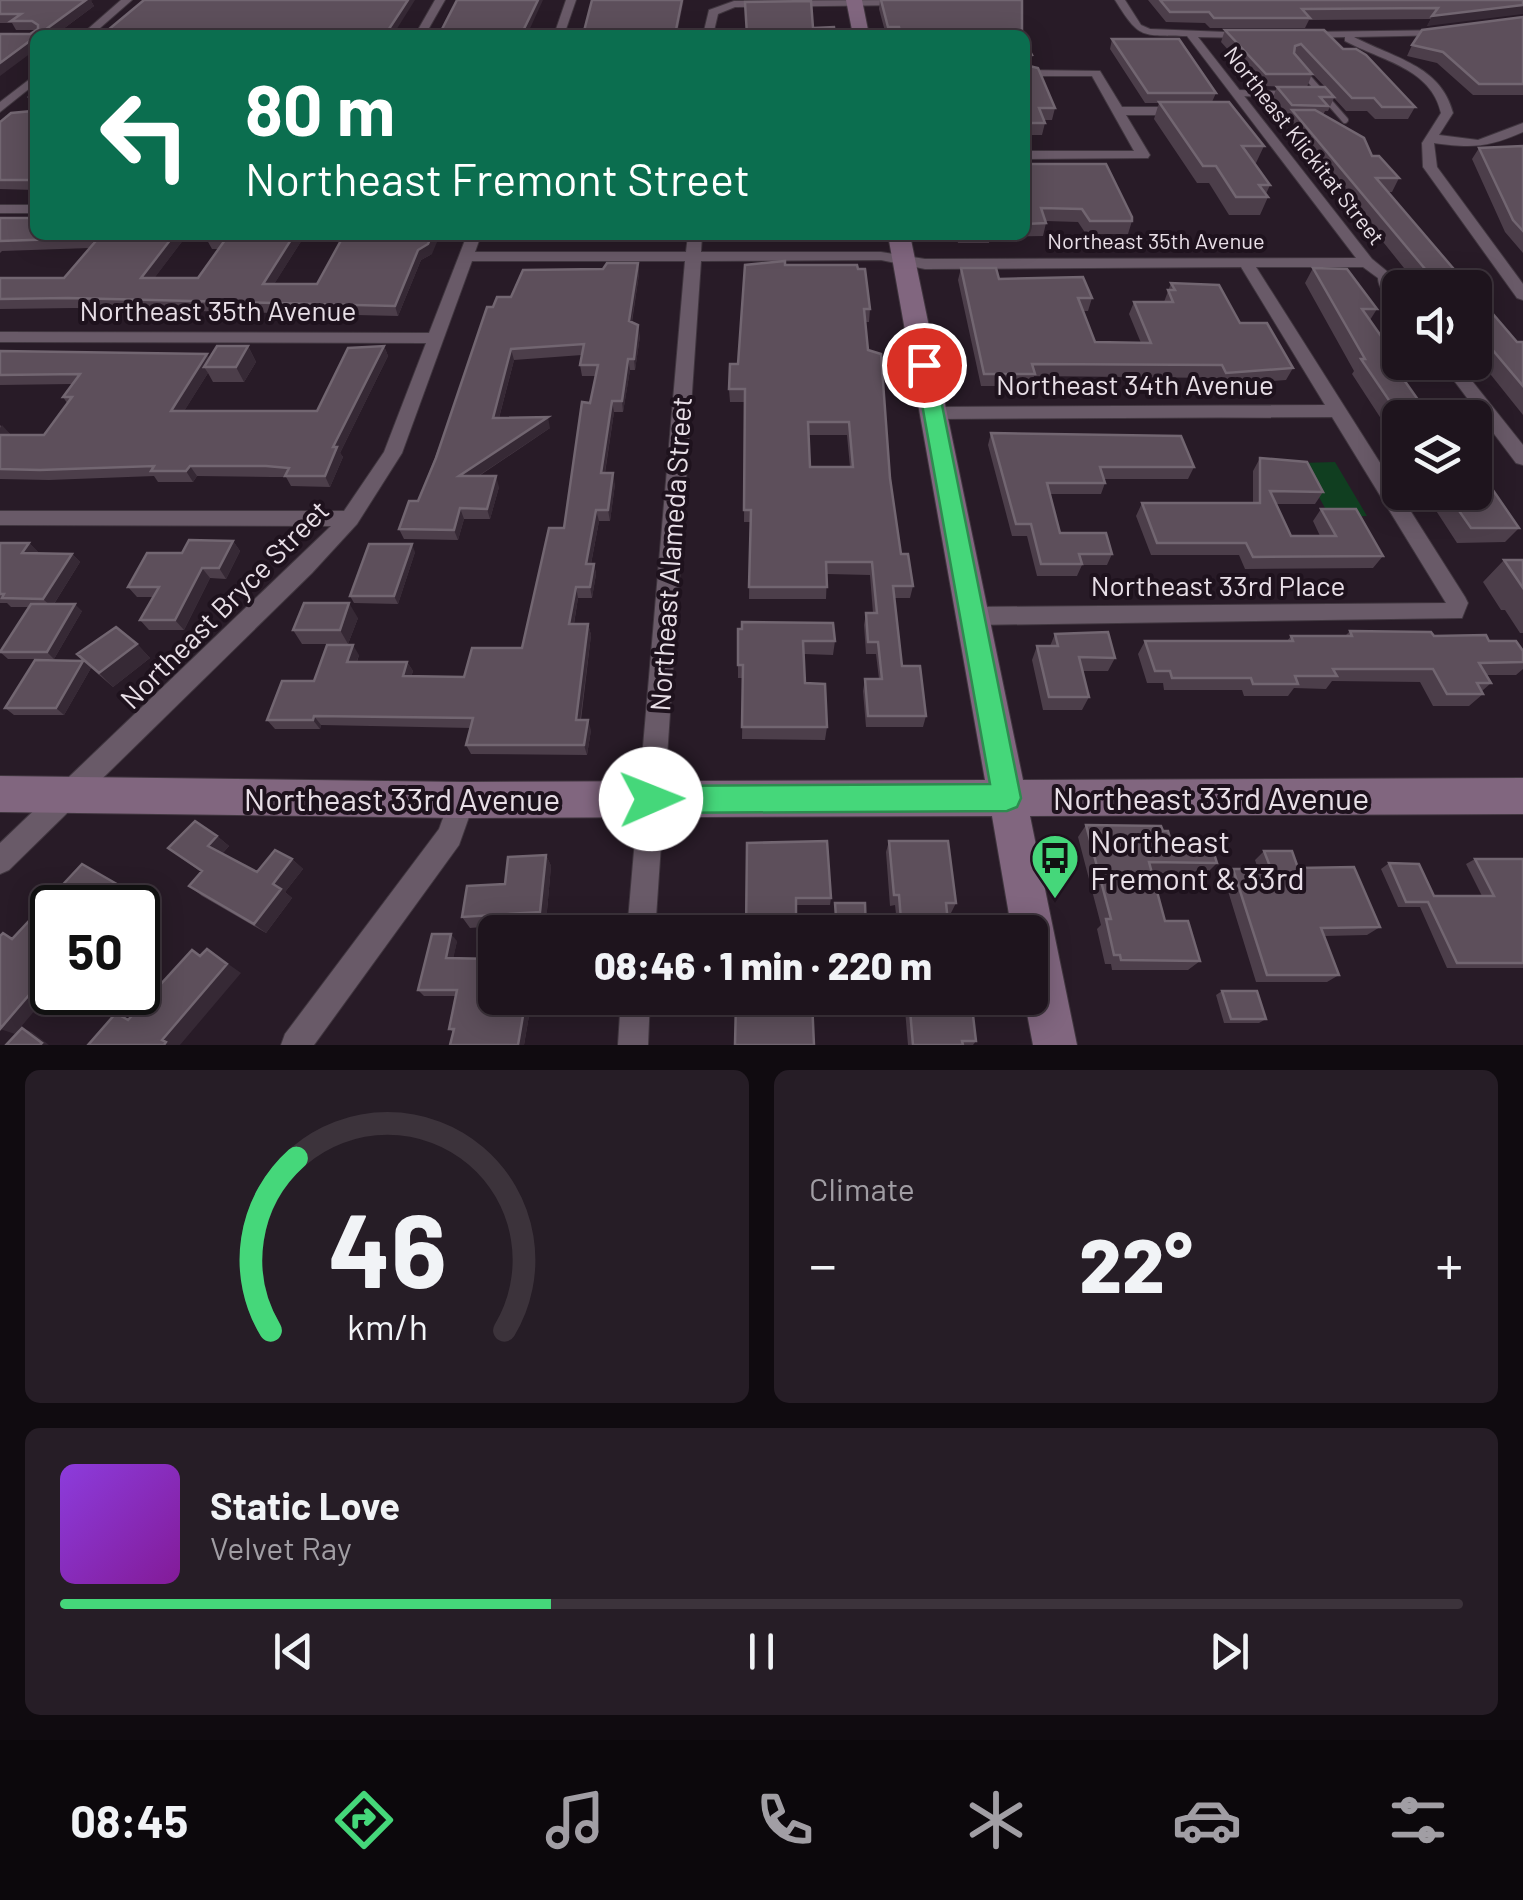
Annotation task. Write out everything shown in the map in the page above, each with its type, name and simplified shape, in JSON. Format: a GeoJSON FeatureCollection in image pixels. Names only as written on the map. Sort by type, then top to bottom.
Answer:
{"type":"FeatureCollection","features":[{"type":"Feature","properties":{"kind":"main road"},"geometry":{"type":"LineString","coordinates":[[854,2],[860,30]]}},
{"type":"Feature","properties":{"kind":"main road"},"geometry":{"type":"LineString","coordinates":[[902,248],[1055,1045]]}},
{"type":"Feature","properties":{"kind":"main road","name":"Northeast 33rd Avenue"},"geometry":{"type":"LineString","coordinates":[[0,794],[462,800],[1523,796]]}},
{"type":"Feature","properties":{"kind":"street"},"geometry":{"type":"LineString","coordinates":[[92,30],[128,0]]}},
{"type":"Feature","properties":{"kind":"street"},"geometry":{"type":"LineString","coordinates":[[423,30],[440,0]]}},
{"type":"Feature","properties":{"kind":"street"},"geometry":{"type":"LineString","coordinates":[[561,30],[571,0]]}},
{"type":"Feature","properties":{"kind":"street","name":"Northeast Klickitat Street"},"geometry":{"type":"LineString","coordinates":[[1120,0],[1141,30],[1191,35],[1367,262],[1378,268],[1382,276]]}},
{"type":"Feature","properties":{"kind":"street"},"geometry":{"type":"LineString","coordinates":[[709,30],[710,17],[718,4],[923,3]]}},
{"type":"Feature","properties":{"kind":"street"},"geometry":{"type":"LineString","coordinates":[[1287,35],[1459,31]]}},
{"type":"Feature","properties":{"kind":"street"},"geometry":{"type":"LineString","coordinates":[[1191,35],[1268,35]]}},
{"type":"Feature","properties":{"kind":"street"},"geometry":{"type":"LineString","coordinates":[[1344,35],[1408,66],[1439,89],[1447,113],[1432,137],[1428,159],[1435,175],[1523,295]]}},
{"type":"Feature","properties":{"kind":"street"},"geometry":{"type":"LineString","coordinates":[[1030,73],[1096,73],[1143,154],[1030,155]]}},
{"type":"Feature","properties":{"kind":"street"},"geometry":{"type":"LineString","coordinates":[[0,111],[30,83]]}},
{"type":"Feature","properties":{"kind":"street"},"geometry":{"type":"LineString","coordinates":[[0,111],[20,114]]}},
{"type":"Feature","properties":{"kind":"street"},"geometry":{"type":"LineString","coordinates":[[1118,111],[1193,111]]}},
{"type":"Feature","properties":{"kind":"street"},"geometry":{"type":"LineString","coordinates":[[1231,111],[1250,111]]}},
{"type":"Feature","properties":{"kind":"street"},"geometry":{"type":"LineString","coordinates":[[1432,137],[1462,146],[1480,146],[1523,127]]}},
{"type":"Feature","properties":{"kind":"street"},"geometry":{"type":"LineString","coordinates":[[0,209],[30,209]]}},
{"type":"Feature","properties":{"kind":"street","name":"Northeast Bryce Street"},"geometry":{"type":"LineString","coordinates":[[0,861],[306,567],[350,519],[393,453],[472,240]]}},
{"type":"Feature","properties":{"kind":"street","name":"Northeast 35th Avenue"},"geometry":{"type":"LineString","coordinates":[[466,256],[694,245],[880,256],[902,248],[925,264],[1367,262]]}},
{"type":"Feature","properties":{"kind":"street","name":"Northeast Alameda Street"},"geometry":{"type":"LineString","coordinates":[[642,915],[694,245]]}},
{"type":"Feature","properties":{"kind":"street"},"geometry":{"type":"LineString","coordinates":[[1244,262],[1338,412]]}},
{"type":"Feature","properties":{"kind":"street","name":"Northeast 35th Avenue"},"geometry":{"type":"LineString","coordinates":[[0,337],[436,338]]}},
{"type":"Feature","properties":{"kind":"street"},"geometry":{"type":"LineString","coordinates":[[1462,380],[1523,458]]}},
{"type":"Feature","properties":{"kind":"street","name":"Northeast 34th Avenue"},"geometry":{"type":"LineString","coordinates":[[934,412],[1338,412]]}},
{"type":"Feature","properties":{"kind":"street","name":"Northeast 33rd Place"},"geometry":{"type":"LineString","coordinates":[[973,616],[1454,612],[1457,603],[1338,412]]}},
{"type":"Feature","properties":{"kind":"street"},"geometry":{"type":"LineString","coordinates":[[0,518],[350,519]]}},
{"type":"Feature","properties":{"kind":"street"},"geometry":{"type":"LineString","coordinates":[[296,1045],[450,836],[462,800]]}},
{"type":"Feature","properties":{"kind":"street"},"geometry":{"type":"LineString","coordinates":[[632,1045],[635,1015]]}},
{"type":"Feature","properties":{"kind":"lane"},"geometry":{"type":"LineString","coordinates":[[1295,64],[1346,120]]}},
{"type":"Feature","properties":{"kind":"lane"},"geometry":{"type":"LineString","coordinates":[[1236,93],[1288,94]]}},
{"type":"Feature","properties":{"kind":"lane"},"geometry":{"type":"LineString","coordinates":[[1305,94],[1322,94]]}},
{"type":"Feature","properties":{"kind":"green space"},"geometry":{"type":"Polygon","coordinates":[[[1335,462],[1367,516],[1330,517],[1300,463],[1335,462]]]}},
{"type":"Feature","properties":{"kind":"building"},"geometry":{"type":"Polygon","coordinates":[[[0,0],[86,0],[45,30],[36,30],[38,25],[32,21],[11,21],[21,14],[0,14],[0,0]]]}},
{"type":"Feature","properties":{"kind":"building"},"geometry":{"type":"Polygon","coordinates":[[[144,0],[408,0],[388,30],[108,30],[144,0]]]}},
{"type":"Feature","properties":{"kind":"building"},"geometry":{"type":"Polygon","coordinates":[[[457,0],[538,0],[523,30],[442,30],[457,0]]]}},
{"type":"Feature","properties":{"kind":"building"},"geometry":{"type":"Polygon","coordinates":[[[592,0],[682,0],[676,30],[584,30],[592,0]]]}},
{"type":"Feature","properties":{"kind":"building"},"geometry":{"type":"Polygon","coordinates":[[[881,0],[1022,0],[1022,30],[888,27],[881,0]]]}},
{"type":"Feature","properties":{"kind":"building"},"geometry":{"type":"Polygon","coordinates":[[[1160,0],[1523,0],[1523,5],[1432,16],[1438,8],[1302,9],[1310,18],[1214,18],[1209,12],[1170,12],[1160,0]]]}},
{"type":"Feature","properties":{"kind":"building"},"geometry":{"type":"Polygon","coordinates":[[[811,1],[813,28],[834,30],[747,30],[745,2],[811,1]]]}},
{"type":"Feature","properties":{"kind":"building"},"geometry":{"type":"Polygon","coordinates":[[[1523,17],[1523,84],[1479,84],[1443,52],[1412,45],[1422,30],[1523,17]]]}},
{"type":"Feature","properties":{"kind":"building"},"geometry":{"type":"Polygon","coordinates":[[[1225,30],[1324,30],[1343,49],[1356,49],[1366,55],[1415,107],[1382,107],[1374,98],[1352,98],[1301,44],[1295,46],[1294,53],[1312,74],[1266,74],[1225,30]]]}},
{"type":"Feature","properties":{"kind":"building"},"geometry":{"type":"Polygon","coordinates":[[[0,34],[30,34],[30,41],[0,63],[0,34]]]}},
{"type":"Feature","properties":{"kind":"building"},"geometry":{"type":"Polygon","coordinates":[[[1112,39],[1179,39],[1216,93],[1148,93],[1112,39]]]}},
{"type":"Feature","properties":{"kind":"building"},"geometry":{"type":"Polygon","coordinates":[[[1030,66],[1038,68],[1055,108],[1039,108],[1045,123],[1030,123],[1030,66]]]}},
{"type":"Feature","properties":{"kind":"building"},"geometry":{"type":"Polygon","coordinates":[[[1277,87],[1325,87],[1334,97],[1320,97],[1328,106],[1292,105],[1277,87]]]}},
{"type":"Feature","properties":{"kind":"building"},"geometry":{"type":"Polygon","coordinates":[[[1159,102],[1229,102],[1264,146],[1242,146],[1270,185],[1259,185],[1268,197],[1236,197],[1216,166],[1203,166],[1159,102]]]}},
{"type":"Feature","properties":{"kind":"building"},"geometry":{"type":"Polygon","coordinates":[[[1292,110],[1315,110],[1364,138],[1372,156],[1379,156],[1399,178],[1376,178],[1455,270],[1426,270],[1292,110]]]}},
{"type":"Feature","properties":{"kind":"building"},"geometry":{"type":"Polygon","coordinates":[[[30,111],[30,180],[0,180],[0,122],[11,113],[30,111]]]}},
{"type":"Feature","properties":{"kind":"building"},"geometry":{"type":"Polygon","coordinates":[[[1523,146],[1523,231],[1513,220],[1479,148],[1523,146]]]}},
{"type":"Feature","properties":{"kind":"building"},"geometry":{"type":"Polygon","coordinates":[[[1030,164],[1106,164],[1132,217],[1132,221],[1090,221],[1082,209],[1041,208],[1046,223],[1030,224],[1030,164]]]}},
{"type":"Feature","properties":{"kind":"building"},"geometry":{"type":"Polygon","coordinates":[[[0,218],[30,218],[30,240],[0,241],[0,218]]]}},
{"type":"Feature","properties":{"kind":"building"},"geometry":{"type":"Polygon","coordinates":[[[97,240],[170,240],[141,278],[198,278],[225,240],[291,240],[263,284],[317,284],[341,240],[430,240],[418,250],[395,306],[0,299],[0,278],[64,278],[97,240]]]}},
{"type":"Feature","properties":{"kind":"building"},"geometry":{"type":"Polygon","coordinates":[[[785,261],[785,265],[857,265],[858,269],[865,269],[870,309],[864,309],[868,350],[881,354],[890,478],[901,554],[908,554],[913,586],[893,586],[902,666],[920,666],[926,716],[868,716],[865,679],[882,679],[878,642],[868,642],[866,613],[877,613],[872,562],[826,562],[827,587],[749,587],[751,510],[744,510],[745,389],[729,389],[730,364],[738,364],[745,265],[785,261]],[[808,422],[810,467],[853,467],[849,422],[808,422]]]}},
{"type":"Feature","properties":{"kind":"building"},"geometry":{"type":"Polygon","coordinates":[[[607,263],[638,263],[629,321],[638,325],[634,359],[628,359],[622,401],[612,401],[601,473],[613,473],[608,510],[596,510],[586,564],[594,564],[590,587],[576,587],[569,624],[588,624],[576,720],[588,720],[584,745],[466,745],[473,718],[314,716],[313,720],[267,720],[282,681],[314,681],[327,645],[353,645],[347,662],[407,662],[403,676],[464,677],[472,648],[522,648],[549,528],[564,528],[582,402],[590,403],[598,365],[580,365],[584,344],[511,349],[493,418],[548,417],[459,476],[496,476],[487,509],[460,508],[454,530],[399,529],[409,501],[418,501],[436,458],[487,307],[493,307],[497,297],[511,297],[523,270],[603,269],[607,263]]]}},
{"type":"Feature","properties":{"kind":"building"},"geometry":{"type":"Polygon","coordinates":[[[961,268],[996,268],[999,279],[1083,277],[1092,298],[1078,298],[1095,342],[1151,343],[1134,302],[1173,302],[1168,290],[1175,290],[1171,283],[1219,285],[1240,323],[1267,323],[1293,368],[1226,373],[1222,365],[1032,364],[1035,374],[984,374],[961,268]]]}},
{"type":"Feature","properties":{"kind":"building"},"geometry":{"type":"Polygon","coordinates":[[[1313,268],[1347,269],[1377,309],[1362,309],[1382,337],[1382,380],[1404,380],[1418,400],[1389,400],[1361,359],[1365,359],[1313,268]]]}},
{"type":"Feature","properties":{"kind":"building"},"geometry":{"type":"Polygon","coordinates":[[[1492,313],[1517,342],[1523,342],[1523,386],[1492,349],[1492,313]]]}},
{"type":"Feature","properties":{"kind":"building"},"geometry":{"type":"Polygon","coordinates":[[[217,346],[248,346],[236,367],[204,367],[217,346]]]}},
{"type":"Feature","properties":{"kind":"building"},"geometry":{"type":"Polygon","coordinates":[[[384,346],[333,447],[337,447],[325,476],[285,476],[289,468],[266,466],[190,466],[186,471],[151,471],[154,466],[0,469],[0,435],[44,435],[72,397],[63,397],[80,374],[0,375],[0,351],[207,354],[171,411],[317,411],[348,348],[384,346]]]}},
{"type":"Feature","properties":{"kind":"building"},"geometry":{"type":"Polygon","coordinates":[[[991,433],[1181,436],[1194,467],[1100,467],[1105,483],[1047,483],[1060,533],[1106,533],[1112,554],[1079,554],[1082,564],[1041,564],[1031,524],[1016,524],[991,433]]]}},
{"type":"Feature","properties":{"kind":"building"},"geometry":{"type":"Polygon","coordinates":[[[1260,458],[1307,462],[1323,492],[1270,491],[1291,536],[1336,536],[1321,509],[1356,509],[1383,556],[1253,557],[1246,543],[1157,543],[1142,503],[1260,503],[1260,458]]]}},
{"type":"Feature","properties":{"kind":"building"},"geometry":{"type":"Polygon","coordinates":[[[1492,489],[1519,528],[1471,528],[1458,510],[1492,510],[1492,489]]]}},
{"type":"Feature","properties":{"kind":"building"},"geometry":{"type":"Polygon","coordinates":[[[189,540],[233,541],[219,568],[202,568],[175,620],[140,620],[159,587],[128,587],[147,553],[182,553],[189,540]]]}},
{"type":"Feature","properties":{"kind":"building"},"geometry":{"type":"Polygon","coordinates":[[[0,543],[29,543],[22,553],[72,554],[43,599],[2,598],[0,543]]]}},
{"type":"Feature","properties":{"kind":"building"},"geometry":{"type":"Polygon","coordinates":[[[369,544],[412,544],[394,596],[350,596],[369,544]]]}},
{"type":"Feature","properties":{"kind":"building"},"geometry":{"type":"Polygon","coordinates":[[[1504,560],[1523,560],[1523,588],[1504,560]]]}},
{"type":"Feature","properties":{"kind":"building"},"geometry":{"type":"Polygon","coordinates":[[[304,603],[349,603],[340,630],[293,630],[304,603]]]}},
{"type":"Feature","properties":{"kind":"building"},"geometry":{"type":"Polygon","coordinates":[[[31,604],[75,604],[47,652],[0,652],[31,604]]]}},
{"type":"Feature","properties":{"kind":"building"},"geometry":{"type":"Polygon","coordinates":[[[742,622],[833,623],[835,641],[803,641],[805,683],[825,684],[827,727],[742,727],[743,665],[738,665],[738,629],[742,629],[742,622]]]}},
{"type":"Feature","properties":{"kind":"building"},"geometry":{"type":"Polygon","coordinates":[[[116,627],[137,644],[99,673],[77,654],[116,627]]]}},
{"type":"Feature","properties":{"kind":"building"},"geometry":{"type":"Polygon","coordinates":[[[1350,631],[1486,635],[1489,641],[1516,641],[1523,651],[1523,662],[1479,663],[1491,683],[1477,683],[1483,694],[1447,694],[1433,669],[1333,669],[1337,676],[1295,676],[1298,684],[1253,684],[1251,678],[1172,678],[1170,671],[1155,671],[1145,641],[1293,641],[1291,636],[1352,636],[1350,631]]]}},
{"type":"Feature","properties":{"kind":"building"},"geometry":{"type":"Polygon","coordinates":[[[1108,632],[1115,658],[1079,657],[1089,697],[1049,697],[1037,646],[1058,646],[1055,634],[1108,632]]]}},
{"type":"Feature","properties":{"kind":"building"},"geometry":{"type":"Polygon","coordinates":[[[35,660],[83,661],[56,708],[5,708],[35,660]]]}},
{"type":"Feature","properties":{"kind":"building"},"geometry":{"type":"Polygon","coordinates":[[[195,821],[217,836],[208,846],[257,872],[275,850],[292,859],[273,884],[281,889],[254,924],[189,886],[202,871],[168,848],[195,821]]]}},
{"type":"Feature","properties":{"kind":"building"},"geometry":{"type":"Polygon","coordinates":[[[1086,825],[1161,826],[1168,831],[1171,841],[1210,841],[1217,863],[1149,862],[1165,921],[1188,921],[1200,961],[1121,960],[1120,955],[1114,955],[1106,919],[1111,919],[1086,825]]]}},
{"type":"Feature","properties":{"kind":"building"},"geometry":{"type":"Polygon","coordinates":[[[827,841],[831,898],[796,898],[796,915],[746,915],[747,843],[827,841]]]}},
{"type":"Feature","properties":{"kind":"building"},"geometry":{"type":"Polygon","coordinates":[[[889,841],[948,841],[956,903],[946,903],[947,915],[901,915],[899,895],[894,895],[889,841]]]}},
{"type":"Feature","properties":{"kind":"building"},"geometry":{"type":"Polygon","coordinates":[[[1264,851],[1292,851],[1298,868],[1354,867],[1380,927],[1321,928],[1339,975],[1267,975],[1233,869],[1271,869],[1264,851]]]}},
{"type":"Feature","properties":{"kind":"building"},"geometry":{"type":"Polygon","coordinates":[[[546,855],[540,912],[462,917],[467,886],[505,884],[508,857],[546,855]]]}},
{"type":"Feature","properties":{"kind":"building"},"geometry":{"type":"Polygon","coordinates":[[[1475,859],[1523,859],[1523,963],[1457,963],[1428,902],[1406,902],[1389,863],[1419,864],[1434,896],[1494,896],[1475,859]]]}},
{"type":"Feature","properties":{"kind":"building"},"geometry":{"type":"Polygon","coordinates":[[[82,864],[119,885],[62,885],[82,864]]]}},
{"type":"Feature","properties":{"kind":"building"},"geometry":{"type":"Polygon","coordinates":[[[835,903],[865,903],[865,915],[836,915],[835,903]]]}},
{"type":"Feature","properties":{"kind":"building"},"geometry":{"type":"Polygon","coordinates":[[[30,920],[30,994],[0,1029],[0,936],[3,933],[12,939],[30,920]]]}},
{"type":"Feature","properties":{"kind":"building"},"geometry":{"type":"Polygon","coordinates":[[[432,934],[451,934],[446,958],[478,959],[478,1015],[523,1015],[518,1045],[450,1045],[454,1029],[449,1029],[457,990],[418,990],[432,934]]]}},
{"type":"Feature","properties":{"kind":"building"},"geometry":{"type":"Polygon","coordinates":[[[207,949],[227,964],[162,1040],[164,1045],[88,1045],[114,1015],[128,1020],[133,1015],[160,1015],[160,985],[192,950],[200,956],[207,949]]]}},
{"type":"Feature","properties":{"kind":"building"},"geometry":{"type":"Polygon","coordinates":[[[1222,991],[1257,991],[1266,1019],[1231,1019],[1222,991]]]}},
{"type":"Feature","properties":{"kind":"building"},"geometry":{"type":"Polygon","coordinates":[[[736,1015],[813,1015],[814,1045],[735,1045],[736,1015]]]}},
{"type":"Feature","properties":{"kind":"building"},"geometry":{"type":"Polygon","coordinates":[[[910,1015],[973,1015],[976,1041],[962,1041],[963,1045],[913,1045],[910,1015]]]}},
{"type":"Feature","properties":{"kind":"building"},"geometry":{"type":"Polygon","coordinates":[[[22,1028],[42,1043],[6,1045],[22,1028]]]}},
{"type":"Feature","properties":{"kind":"place","name":"Northeast Fremont & 33rd"},"geometry":{"type":"Point","coordinates":[1055,900]}},
{"type":"Feature","properties":{"kind":"route"},"geometry":{"type":"LineString","coordinates":[[651,799],[1007,798],[924,365]]}}]}
